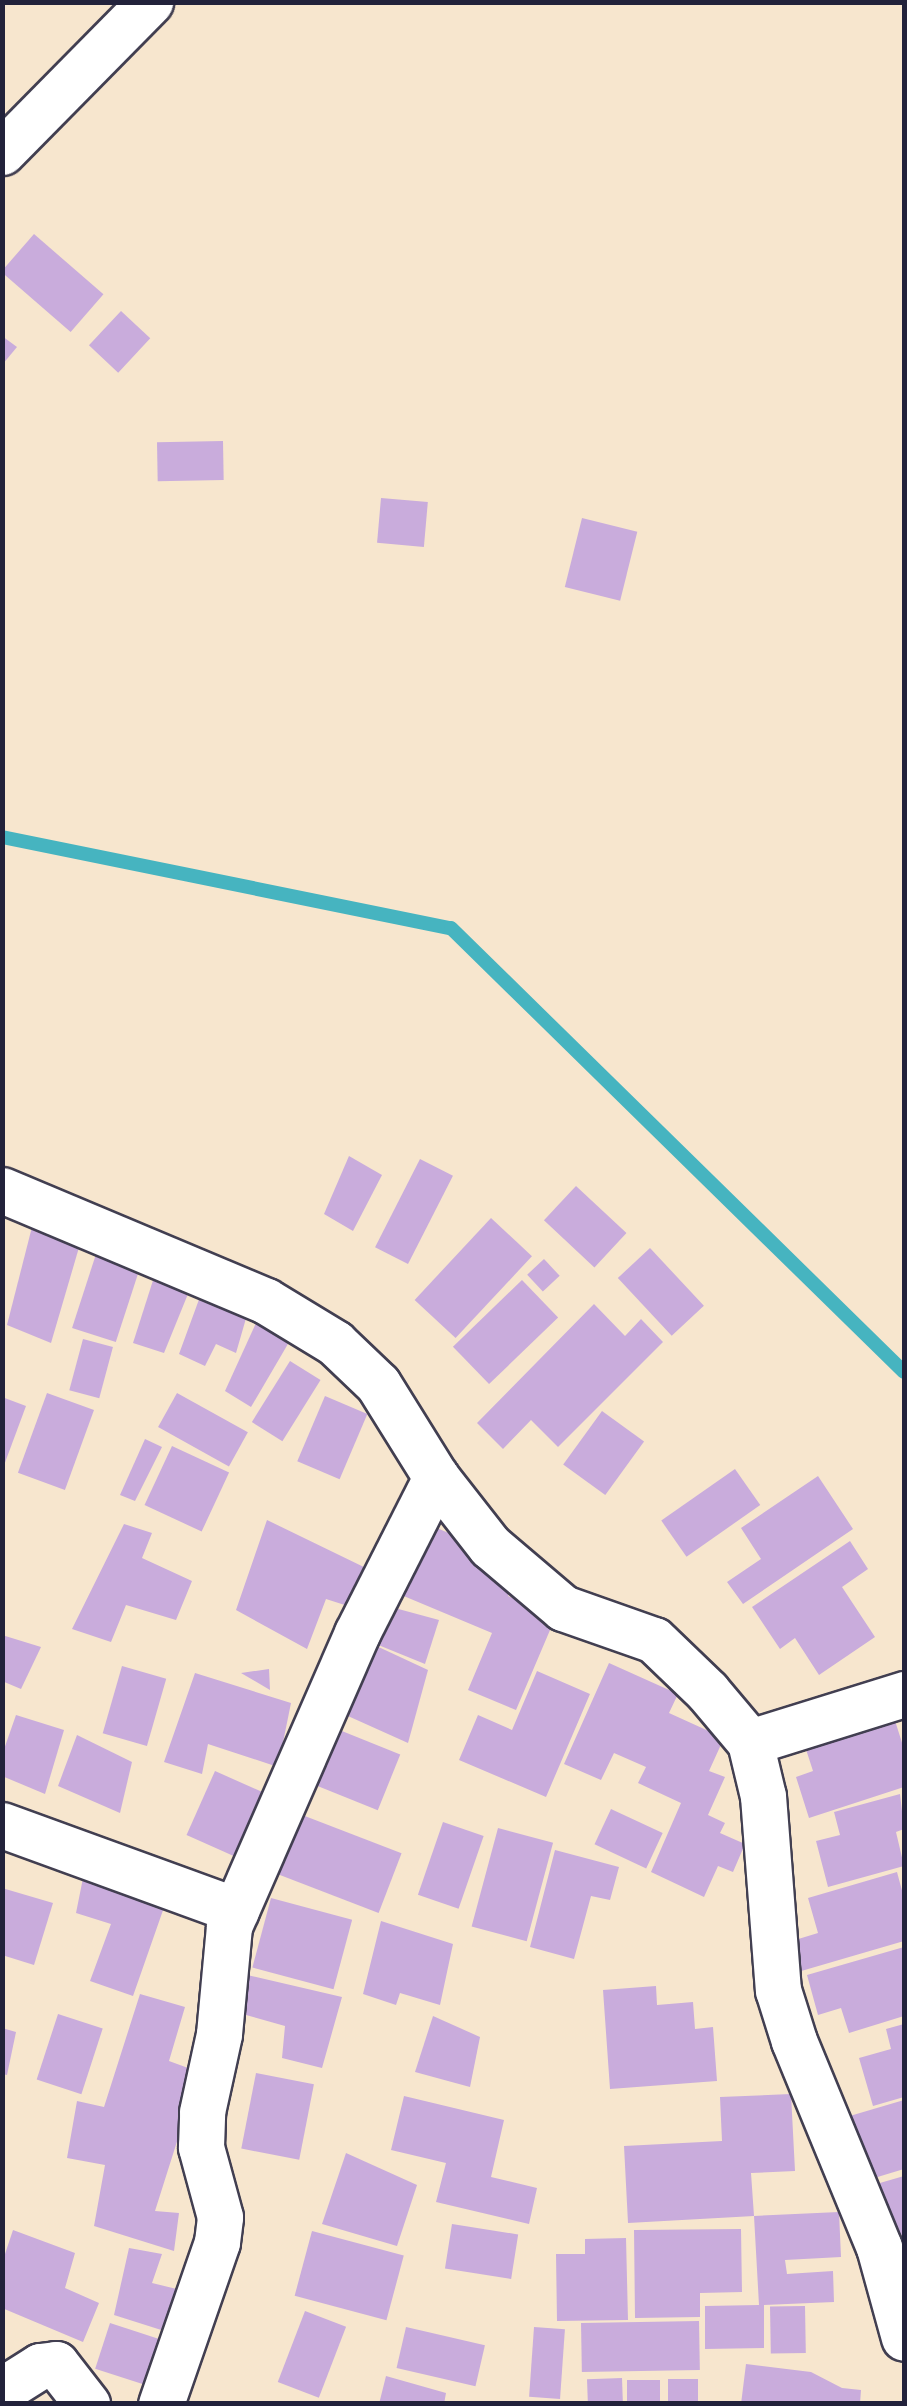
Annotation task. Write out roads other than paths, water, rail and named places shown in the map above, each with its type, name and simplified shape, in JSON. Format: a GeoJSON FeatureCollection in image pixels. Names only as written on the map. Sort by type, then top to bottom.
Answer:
{"type":"FeatureCollection","features":[{"type":"Feature","properties":{"kind":"street"},"geometry":{"type":"LineString","coordinates":[[2,152],[150,2]]}},
{"type":"Feature","properties":{"kind":"street"},"geometry":{"type":"LineString","coordinates":[[2,1190],[266,1302],[334,1343],[378,1384],[436,1477],[490,1546],[528,1582],[564,1608],[654,1640],[708,1691],[750,1742],[765,1814],[778,1990],[794,2041],[879,2247],[904,2338]]}},
{"type":"Feature","properties":{"kind":"street"},"geometry":{"type":"LineString","coordinates":[[161,2404],[217,2242],[220,2217],[201,2147],[202,2112],[219,2034],[229,1926],[357,1633],[436,1477]]}},
{"type":"Feature","properties":{"kind":"street"},"geometry":{"type":"LineString","coordinates":[[750,1742],[904,1694]]}},
{"type":"Feature","properties":{"kind":"street"},"geometry":{"type":"LineString","coordinates":[[2,1825],[236,1910]]}},
{"type":"Feature","properties":{"kind":"street"},"geometry":{"type":"LineString","coordinates":[[2,2390],[40,2366],[56,2364],[68,2372],[88,2404]]}},
{"type":"Feature","properties":{"kind":"waterway"},"geometry":{"type":"LineString","coordinates":[[2,837],[451,928],[904,1372]]}}]}
